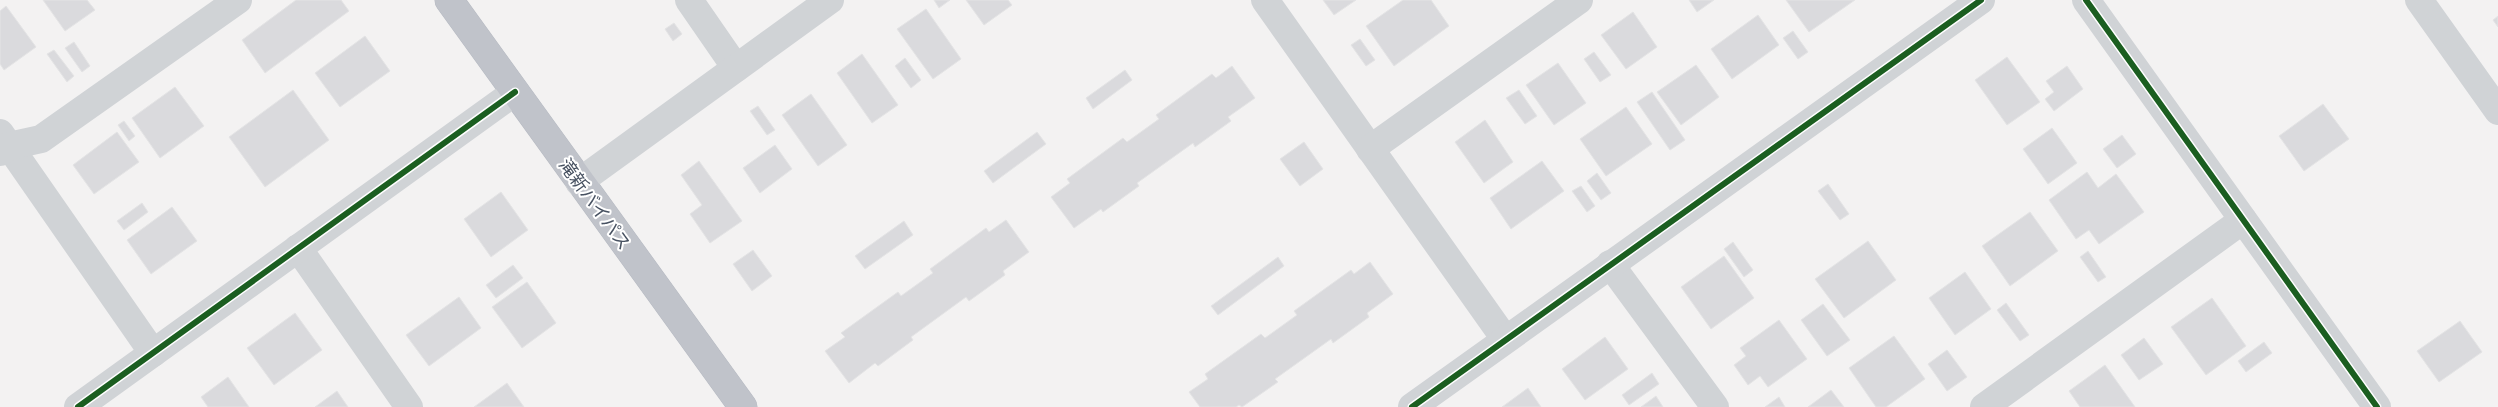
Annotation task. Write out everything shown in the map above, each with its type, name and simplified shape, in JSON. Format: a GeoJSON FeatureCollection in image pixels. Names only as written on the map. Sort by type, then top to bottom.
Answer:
{"type":"FeatureCollection","features":[{"type":"Feature","properties":{"kind":"highway","name":"滝新バイパス"},"geometry":{"type":"LineString","coordinates":[[449,0],[743,407]]}},
{"type":"Feature","properties":{"kind":"street"},"geometry":{"type":"LineString","coordinates":[[153,353],[3,144],[41,139],[238,0]]}},
{"type":"Feature","properties":{"kind":"street"},"geometry":{"type":"LineString","coordinates":[[689,0],[736,68]]}},
{"type":"Feature","properties":{"kind":"street"},"geometry":{"type":"LineString","coordinates":[[579,182],[830,0]]}},
{"type":"Feature","properties":{"kind":"street"},"geometry":{"type":"LineString","coordinates":[[1265,0],[1505,339]]}},
{"type":"Feature","properties":{"kind":"street"},"geometry":{"type":"LineString","coordinates":[[1370,149],[1579,0]]}},
{"type":"Feature","properties":{"kind":"street"},"geometry":{"type":"LineString","coordinates":[[1412,407],[1981,0]]}},
{"type":"Feature","properties":{"kind":"street"},"geometry":{"type":"LineString","coordinates":[[2086,0],[2377,407]]}},
{"type":"Feature","properties":{"kind":"street"},"geometry":{"type":"LineString","coordinates":[[2419,0],[2498,111]]}},
{"type":"Feature","properties":{"kind":"street"},"geometry":{"type":"LineString","coordinates":[[78,407],[515,92]]}},
{"type":"Feature","properties":{"kind":"street"},"geometry":{"type":"LineString","coordinates":[[1984,407],[2243,220]]}},
{"type":"Feature","properties":{"kind":"street"},"geometry":{"type":"LineString","coordinates":[[298,248],[409,407]]}},
{"type":"Feature","properties":{"kind":"street"},"geometry":{"type":"LineString","coordinates":[[1610,264],[1715,407]]}},
{"type":"Feature","properties":{"kind":"building"},"geometry":{"type":"Polygon","coordinates":[[[43,0],[87,0],[95,10],[65,31],[43,0]]]}},
{"type":"Feature","properties":{"kind":"building"},"geometry":{"type":"Polygon","coordinates":[[[296,0],[341,0],[349,11],[265,73],[242,40],[296,0]]]}},
{"type":"Feature","properties":{"kind":"building"},"geometry":{"type":"Polygon","coordinates":[[[934,0],[950,0],[939,8],[934,0]]]}},
{"type":"Feature","properties":{"kind":"building"},"geometry":{"type":"Polygon","coordinates":[[[966,0],[1008,0],[1012,5],[984,25],[966,0]]]}},
{"type":"Feature","properties":{"kind":"building"},"geometry":{"type":"Polygon","coordinates":[[[1323,0],[1356,0],[1334,15],[1323,0]]]}},
{"type":"Feature","properties":{"kind":"building"},"geometry":{"type":"Polygon","coordinates":[[[1403,0],[1431,0],[1449,26],[1394,66],[1366,26],[1403,0]]]}},
{"type":"Feature","properties":{"kind":"building"},"geometry":{"type":"Polygon","coordinates":[[[1689,0],[1714,0],[1697,12],[1689,0]]]}},
{"type":"Feature","properties":{"kind":"building"},"geometry":{"type":"Polygon","coordinates":[[[1786,0],[1855,0],[1809,32],[1786,0]]]}},
{"type":"Feature","properties":{"kind":"building"},"geometry":{"type":"Polygon","coordinates":[[[6,6],[36,47],[4,70],[0,64],[0,11],[6,6]]]}},
{"type":"Feature","properties":{"kind":"building"},"geometry":{"type":"Polygon","coordinates":[[[926,9],[961,59],[933,79],[897,29],[926,9]]]}},
{"type":"Feature","properties":{"kind":"building"},"geometry":{"type":"Polygon","coordinates":[[[1633,12],[1657,47],[1626,69],[1601,35],[1633,12]]]}},
{"type":"Feature","properties":{"kind":"building"},"geometry":{"type":"Polygon","coordinates":[[[1758,15],[1779,45],[1732,79],[1711,49],[1758,15]]]}},
{"type":"Feature","properties":{"kind":"building"},"geometry":{"type":"Polygon","coordinates":[[[2498,16],[2498,27],[2493,20],[2498,16]]]}},
{"type":"Feature","properties":{"kind":"building"},"geometry":{"type":"Polygon","coordinates":[[[674,23],[682,34],[673,41],[665,29],[674,23]]]}},
{"type":"Feature","properties":{"kind":"building"},"geometry":{"type":"Polygon","coordinates":[[[1793,31],[1808,52],[1798,59],[1783,38],[1793,31]]]}},
{"type":"Feature","properties":{"kind":"building"},"geometry":{"type":"Polygon","coordinates":[[[365,36],[390,71],[340,107],[315,73],[365,36]]]}},
{"type":"Feature","properties":{"kind":"building"},"geometry":{"type":"Polygon","coordinates":[[[1360,39],[1375,60],[1366,66],[1351,45],[1360,39]]]}},
{"type":"Feature","properties":{"kind":"building"},"geometry":{"type":"Polygon","coordinates":[[[74,42],[90,66],[82,72],[65,48],[74,42]]]}},
{"type":"Feature","properties":{"kind":"building"},"geometry":{"type":"Polygon","coordinates":[[[54,50],[74,76],[67,82],[47,54],[54,50]]]}},
{"type":"Feature","properties":{"kind":"building"},"geometry":{"type":"Polygon","coordinates":[[[1594,52],[1611,75],[1600,82],[1584,59],[1594,52]]]}},
{"type":"Feature","properties":{"kind":"building"},"geometry":{"type":"Polygon","coordinates":[[[862,54],[898,105],[872,123],[837,73],[862,54]]]}},
{"type":"Feature","properties":{"kind":"building"},"geometry":{"type":"Polygon","coordinates":[[[2007,57],[2040,102],[2007,125],[1975,80],[2007,57]]]}},
{"type":"Feature","properties":{"kind":"building"},"geometry":{"type":"Polygon","coordinates":[[[905,58],[921,80],[911,88],[895,66],[905,58]]]}},
{"type":"Feature","properties":{"kind":"building"},"geometry":{"type":"Polygon","coordinates":[[[1558,63],[1586,103],[1554,125],[1526,85],[1558,63]]]}},
{"type":"Feature","properties":{"kind":"building"},"geometry":{"type":"Polygon","coordinates":[[[1696,65],[1719,97],[1681,125],[1657,92],[1696,65]]]}},
{"type":"Feature","properties":{"kind":"building"},"geometry":{"type":"Polygon","coordinates":[[[1232,66],[1255,98],[1228,117],[1231,121],[1195,147],[1193,143],[1137,183],[1139,186],[1103,212],[1101,209],[1074,228],[1051,197],[1070,183],[1067,179],[1123,138],[1127,142],[1159,119],[1156,115],[1212,74],[1216,78],[1232,66]]]}},
{"type":"Feature","properties":{"kind":"building"},"geometry":{"type":"Polygon","coordinates":[[[2067,66],[2083,89],[2054,111],[2045,99],[2054,92],[2046,81],[2067,66]]]}},
{"type":"Feature","properties":{"kind":"building"},"geometry":{"type":"Polygon","coordinates":[[[1125,70],[1132,80],[1093,109],[1086,98],[1125,70]]]}},
{"type":"Feature","properties":{"kind":"building"},"geometry":{"type":"Polygon","coordinates":[[[175,87],[204,126],[160,158],[132,118],[175,87]]]}},
{"type":"Feature","properties":{"kind":"building"},"geometry":{"type":"Polygon","coordinates":[[[293,90],[329,140],[265,187],[229,137],[293,90]]]}},
{"type":"Feature","properties":{"kind":"building"},"geometry":{"type":"Polygon","coordinates":[[[1519,90],[1537,116],[1525,124],[1506,98],[1519,90]]]}},
{"type":"Feature","properties":{"kind":"building"},"geometry":{"type":"Polygon","coordinates":[[[1652,92],[1685,140],[1670,150],[1637,102],[1652,92]]]}},
{"type":"Feature","properties":{"kind":"building"},"geometry":{"type":"Polygon","coordinates":[[[811,94],[847,145],[818,166],[782,115],[811,94]]]}},
{"type":"Feature","properties":{"kind":"building"},"geometry":{"type":"Polygon","coordinates":[[[2323,104],[2349,139],[2304,171],[2279,136],[2323,104]]]}},
{"type":"Feature","properties":{"kind":"building"},"geometry":{"type":"Polygon","coordinates":[[[758,106],[775,130],[767,135],[750,111],[758,106]]]}},
{"type":"Feature","properties":{"kind":"building"},"geometry":{"type":"Polygon","coordinates":[[[1626,107],[1652,144],[1606,176],[1580,139],[1626,107]]]}},
{"type":"Feature","properties":{"kind":"building"},"geometry":{"type":"Polygon","coordinates":[[[1485,120],[1513,162],[1484,183],[1455,142],[1485,120]]]}},
{"type":"Feature","properties":{"kind":"building"},"geometry":{"type":"Polygon","coordinates":[[[124,121],[135,136],[129,141],[118,125],[124,121]]]}},
{"type":"Feature","properties":{"kind":"building"},"geometry":{"type":"Polygon","coordinates":[[[2052,128],[2077,163],[2048,184],[2023,149],[2052,128]]]}},
{"type":"Feature","properties":{"kind":"building"},"geometry":{"type":"Polygon","coordinates":[[[117,132],[139,162],[94,194],[73,165],[117,132]]]}},
{"type":"Feature","properties":{"kind":"building"},"geometry":{"type":"Polygon","coordinates":[[[1037,132],[1046,144],[993,183],[984,171],[1037,132]]]}},
{"type":"Feature","properties":{"kind":"building"},"geometry":{"type":"Polygon","coordinates":[[[2122,135],[2136,154],[2117,168],[2103,149],[2122,135]]]}},
{"type":"Feature","properties":{"kind":"building"},"geometry":{"type":"Polygon","coordinates":[[[1304,142],[1323,169],[1300,186],[1280,159],[1304,142]]]}},
{"type":"Feature","properties":{"kind":"building"},"geometry":{"type":"Polygon","coordinates":[[[775,145],[792,169],[760,193],[743,168],[775,145]]]}},
{"type":"Feature","properties":{"kind":"building"},"geometry":{"type":"Polygon","coordinates":[[[699,161],[742,221],[710,243],[690,214],[702,205],[681,175],[699,161]]]}},
{"type":"Feature","properties":{"kind":"building"},"geometry":{"type":"Polygon","coordinates":[[[1542,161],[1564,191],[1511,229],[1490,198],[1542,161]]]}},
{"type":"Feature","properties":{"kind":"building"},"geometry":{"type":"Polygon","coordinates":[[[2087,172],[2098,188],[2116,174],[2144,212],[2099,244],[2089,230],[2076,239],[2049,200],[2087,172]]]}},
{"type":"Feature","properties":{"kind":"building"},"geometry":{"type":"Polygon","coordinates":[[[1597,173],[1611,193],[1601,200],[1587,181],[1597,173]]]}},
{"type":"Feature","properties":{"kind":"building"},"geometry":{"type":"Polygon","coordinates":[[[1828,184],[1849,214],[1840,220],[1818,191],[1828,184]]]}},
{"type":"Feature","properties":{"kind":"building"},"geometry":{"type":"Polygon","coordinates":[[[1581,186],[1595,206],[1587,212],[1572,191],[1581,186]]]}},
{"type":"Feature","properties":{"kind":"building"},"geometry":{"type":"Polygon","coordinates":[[[501,192],[528,230],[491,257],[464,219],[501,192]]]}},
{"type":"Feature","properties":{"kind":"building"},"geometry":{"type":"Polygon","coordinates":[[[142,203],[148,212],[124,230],[117,221],[142,203]]]}},
{"type":"Feature","properties":{"kind":"building"},"geometry":{"type":"Polygon","coordinates":[[[172,207],[197,241],[151,274],[127,240],[172,207]]]}},
{"type":"Feature","properties":{"kind":"building"},"geometry":{"type":"Polygon","coordinates":[[[2030,212],[2058,251],[2010,286],[1982,246],[2030,212]]]}},
{"type":"Feature","properties":{"kind":"building"},"geometry":{"type":"Polygon","coordinates":[[[1006,220],[1029,252],[1003,271],[1005,275],[969,301],[966,297],[911,337],[913,340],[878,366],[875,363],[849,383],[825,351],[845,337],[841,333],[898,292],[901,296],[933,273],[930,269],[986,228],[989,232],[1006,220]]]}},
{"type":"Feature","properties":{"kind":"building"},"geometry":{"type":"Polygon","coordinates":[[[904,221],[913,235],[865,269],[855,256],[904,221]]]}},
{"type":"Feature","properties":{"kind":"building"},"geometry":{"type":"Polygon","coordinates":[[[1868,241],[1896,280],[1844,318],[1815,279],[1868,241]]]}},
{"type":"Feature","properties":{"kind":"building"},"geometry":{"type":"Polygon","coordinates":[[[1733,242],[1753,270],[1744,277],[1724,249],[1733,242]]]}},
{"type":"Feature","properties":{"kind":"building"},"geometry":{"type":"Polygon","coordinates":[[[753,250],[772,276],[752,291],[733,264],[753,250]]]}},
{"type":"Feature","properties":{"kind":"building"},"geometry":{"type":"Polygon","coordinates":[[[2088,251],[2106,277],[2098,282],[2080,257],[2088,251]]]}},
{"type":"Feature","properties":{"kind":"building"},"geometry":{"type":"Polygon","coordinates":[[[1724,256],[1754,298],[1711,329],[1681,287],[1724,256]]]}},
{"type":"Feature","properties":{"kind":"building"},"geometry":{"type":"Polygon","coordinates":[[[1278,257],[1284,266],[1218,315],[1211,306],[1278,257]]]}},
{"type":"Feature","properties":{"kind":"building"},"geometry":{"type":"Polygon","coordinates":[[[1370,262],[1393,294],[1367,313],[1369,317],[1333,343],[1331,339],[1275,379],[1278,382],[1242,407],[1239,405],[1236,407],[1200,407],[1189,392],[1208,379],[1205,374],[1261,334],[1265,338],[1297,315],[1294,311],[1351,270],[1354,274],[1370,262]]]}},
{"type":"Feature","properties":{"kind":"building"},"geometry":{"type":"Polygon","coordinates":[[[513,265],[523,278],[496,298],[486,285],[513,265]]]}},
{"type":"Feature","properties":{"kind":"building"},"geometry":{"type":"Polygon","coordinates":[[[1965,272],[1991,309],[1955,335],[1929,298],[1965,272]]]}},
{"type":"Feature","properties":{"kind":"building"},"geometry":{"type":"Polygon","coordinates":[[[527,282],[556,323],[522,348],[492,307],[527,282]]]}},
{"type":"Feature","properties":{"kind":"building"},"geometry":{"type":"Polygon","coordinates":[[[459,297],[481,328],[429,366],[406,335],[459,297]]]}},
{"type":"Feature","properties":{"kind":"building"},"geometry":{"type":"Polygon","coordinates":[[[2212,298],[2246,346],[2206,375],[2171,327],[2212,298]]]}},
{"type":"Feature","properties":{"kind":"building"},"geometry":{"type":"Polygon","coordinates":[[[2006,303],[2029,335],[2020,341],[1997,310],[2006,303]]]}},
{"type":"Feature","properties":{"kind":"building"},"geometry":{"type":"Polygon","coordinates":[[[1823,304],[1850,340],[1827,356],[1801,320],[1823,304]]]}},
{"type":"Feature","properties":{"kind":"building"},"geometry":{"type":"Polygon","coordinates":[[[295,313],[322,350],[274,385],[247,348],[295,313]]]}},
{"type":"Feature","properties":{"kind":"building"},"geometry":{"type":"Polygon","coordinates":[[[1779,320],[1807,359],[1768,387],[1760,376],[1748,385],[1734,365],[1746,356],[1740,348],[1779,320]]]}},
{"type":"Feature","properties":{"kind":"building"},"geometry":{"type":"Polygon","coordinates":[[[2460,321],[2482,352],[2439,382],[2417,351],[2460,321]]]}},
{"type":"Feature","properties":{"kind":"building"},"geometry":{"type":"Polygon","coordinates":[[[1894,336],[1925,379],[1886,407],[1876,407],[1849,368],[1894,336]]]}},
{"type":"Feature","properties":{"kind":"building"},"geometry":{"type":"Polygon","coordinates":[[[1605,337],[1628,369],[1585,400],[1562,369],[1605,337]]]}},
{"type":"Feature","properties":{"kind":"building"},"geometry":{"type":"Polygon","coordinates":[[[2144,338],[2163,364],[2139,380],[2121,355],[2144,338]]]}},
{"type":"Feature","properties":{"kind":"building"},"geometry":{"type":"Polygon","coordinates":[[[2264,342],[2272,353],[2246,372],[2238,361],[2264,342]]]}},
{"type":"Feature","properties":{"kind":"building"},"geometry":{"type":"Polygon","coordinates":[[[1947,350],[1967,377],[1947,391],[1928,364],[1947,350]]]}},
{"type":"Feature","properties":{"kind":"building"},"geometry":{"type":"Polygon","coordinates":[[[2105,365],[2135,407],[2080,407],[2069,391],[2105,365]]]}},
{"type":"Feature","properties":{"kind":"building"},"geometry":{"type":"Polygon","coordinates":[[[1652,373],[1659,384],[1629,405],[1622,395],[1652,373]]]}},
{"type":"Feature","properties":{"kind":"building"},"geometry":{"type":"Polygon","coordinates":[[[228,377],[249,407],[208,407],[201,397],[228,377]]]}},
{"type":"Feature","properties":{"kind":"building"},"geometry":{"type":"Polygon","coordinates":[[[507,383],[524,407],[474,407],[507,383]]]}},
{"type":"Feature","properties":{"kind":"building"},"geometry":{"type":"Polygon","coordinates":[[[1528,388],[1541,407],[1502,407],[1528,388]]]}},
{"type":"Feature","properties":{"kind":"building"},"geometry":{"type":"Polygon","coordinates":[[[1831,390],[1844,407],[1808,407],[1831,390]]]}},
{"type":"Feature","properties":{"kind":"building"},"geometry":{"type":"Polygon","coordinates":[[[337,391],[348,407],[315,407],[337,391]]]}},
{"type":"Feature","properties":{"kind":"building"},"geometry":{"type":"Polygon","coordinates":[[[1656,396],[1663,407],[1641,407],[1656,396]]]}},
{"type":"Feature","properties":{"kind":"building"},"geometry":{"type":"Polygon","coordinates":[[[1779,397],[1785,407],[1765,407],[1779,397]]]}},
{"type":"Feature","properties":{"kind":"cycle path"},"geometry":{"type":"LineString","coordinates":[[1412,407],[1981,0]]}},
{"type":"Feature","properties":{"kind":"cycle path"},"geometry":{"type":"LineString","coordinates":[[2086,0],[2377,407]]}},
{"type":"Feature","properties":{"kind":"cycle path"},"geometry":{"type":"LineString","coordinates":[[78,407],[515,92]]}}]}
